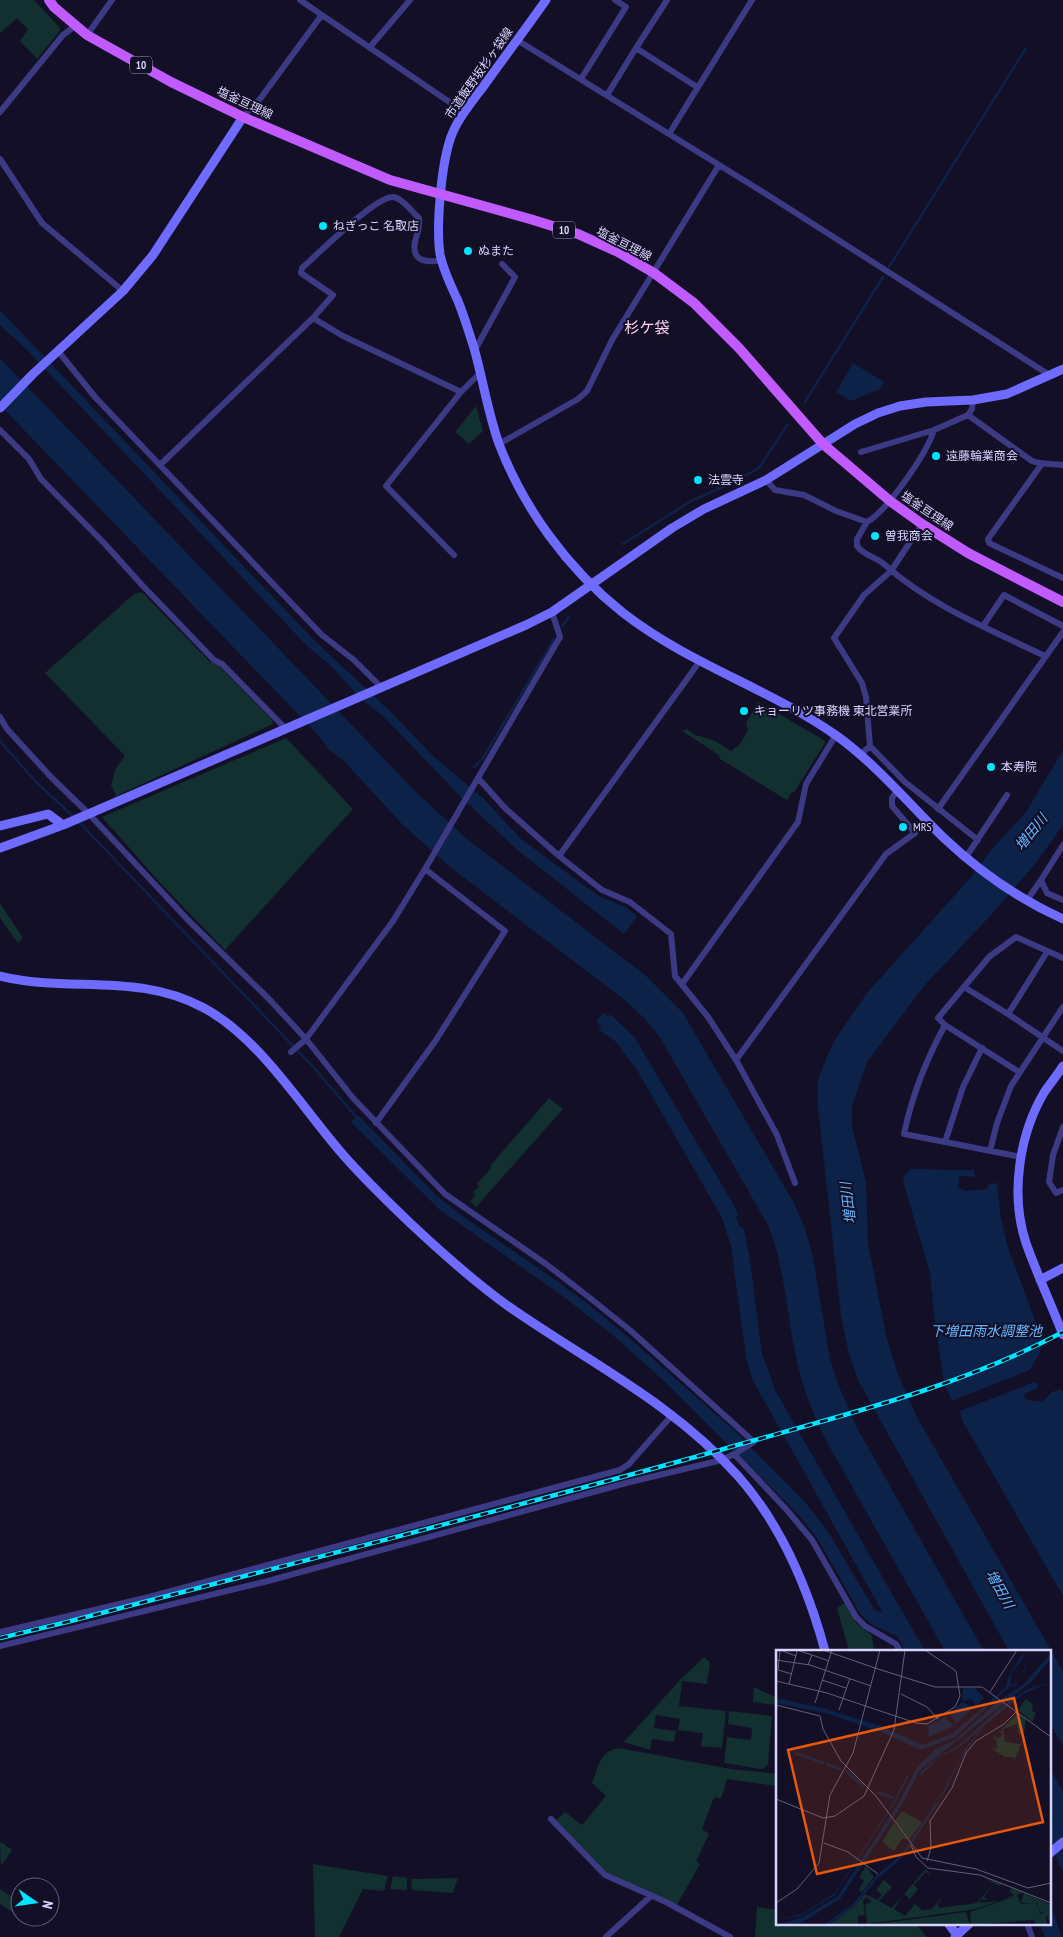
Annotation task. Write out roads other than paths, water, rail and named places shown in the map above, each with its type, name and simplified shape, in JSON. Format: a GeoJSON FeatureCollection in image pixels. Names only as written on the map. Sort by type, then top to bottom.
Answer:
{"type":"FeatureCollection","features":[{"type":"Feature","properties":{"kind":"main road","name":"塩釜亘理線"},"geometry":{"type":"LineString","coordinates":[[49,0],[87,36],[171,82],[243,117],[390,180],[578,234],[618,252],[654,273],[694,303],[717,325],[823,444],[890,501],[968,553],[1063,602]]}},
{"type":"Feature","properties":{"kind":"street"},"geometry":{"type":"LineString","coordinates":[[87,36],[112,0]]}},
{"type":"Feature","properties":{"kind":"street"},"geometry":{"type":"LineString","coordinates":[[300,0],[464,112]]}},
{"type":"Feature","properties":{"kind":"street"},"geometry":{"type":"LineString","coordinates":[[370,48],[410,0]]}},
{"type":"Feature","properties":{"kind":"street","name":"市道飯野坂杉ヶ袋線"},"geometry":{"type":"LineString","coordinates":[[546,0],[464,112],[450,139],[446,154],[441,196],[440,235],[442,260],[475,350],[479,374],[499,444],[521,492],[546,531],[589,584],[641,626],[700,661],[808,718],[836,735],[860,755],[969,859],[1024,898],[1063,919]]}},
{"type":"Feature","properties":{"kind":"street"},"geometry":{"type":"LineString","coordinates":[[581,79],[626,7],[615,0]]}},
{"type":"Feature","properties":{"kind":"street"},"geometry":{"type":"LineString","coordinates":[[607,95],[667,0]]}},
{"type":"Feature","properties":{"kind":"street"},"geometry":{"type":"LineString","coordinates":[[668,134],[752,0]]}},
{"type":"Feature","properties":{"kind":"street"},"geometry":{"type":"LineString","coordinates":[[0,408],[123,291],[153,255],[243,117],[260,99],[321,16]]}},
{"type":"Feature","properties":{"kind":"street"},"geometry":{"type":"LineString","coordinates":[[0,112],[63,35],[75,26]]}},
{"type":"Feature","properties":{"kind":"street"},"geometry":{"type":"LineString","coordinates":[[517,40],[720,165],[1051,376]]}},
{"type":"Feature","properties":{"kind":"street"},"geometry":{"type":"LineString","coordinates":[[636,48],[697,87]]}},
{"type":"Feature","properties":{"kind":"street"},"geometry":{"type":"LineString","coordinates":[[0,159],[42,223],[123,291]]}},
{"type":"Feature","properties":{"kind":"street"},"geometry":{"type":"LineString","coordinates":[[499,444],[578,399],[587,391],[612,340],[720,165]]}},
{"type":"Feature","properties":{"kind":"street"},"geometry":{"type":"LineString","coordinates":[[160,465],[313,318],[332,295],[305,278],[301,274],[302,268],[373,205],[391,197],[399,198],[419,218],[420,231],[415,243],[417,256],[422,261],[429,263],[442,260]]}},
{"type":"Feature","properties":{"kind":"street"},"geometry":{"type":"LineString","coordinates":[[475,350],[515,277],[502,264]]}},
{"type":"Feature","properties":{"kind":"street"},"geometry":{"type":"LineString","coordinates":[[313,318],[343,336],[461,392]]}},
{"type":"Feature","properties":{"kind":"street"},"geometry":{"type":"LineString","coordinates":[[57,352],[96,397],[316,628],[354,660],[379,688]]}},
{"type":"Feature","properties":{"kind":"street"},"geometry":{"type":"LineString","coordinates":[[0,848],[67,823],[526,625],[552,612],[589,584],[672,528],[704,509],[766,480],[878,412],[926,402],[973,400],[1006,394],[1051,376],[1063,369]]}},
{"type":"Feature","properties":{"kind":"street"},"geometry":{"type":"LineString","coordinates":[[454,555],[386,486],[461,392],[479,374]]}},
{"type":"Feature","properties":{"kind":"street"},"geometry":{"type":"LineString","coordinates":[[861,452],[934,430],[968,415],[972,410],[973,400]]}},
{"type":"Feature","properties":{"kind":"street"},"geometry":{"type":"LineString","coordinates":[[968,415],[1018,452],[1041,465]]}},
{"type":"Feature","properties":{"kind":"street"},"geometry":{"type":"LineString","coordinates":[[0,430],[29,459],[41,478],[142,585],[214,660],[222,664],[286,729]]}},
{"type":"Feature","properties":{"kind":"street"},"geometry":{"type":"LineString","coordinates":[[934,430],[931,442],[890,501],[867,522],[857,539],[857,546],[860,551],[884,564],[891,572],[936,602],[1045,656]]}},
{"type":"Feature","properties":{"kind":"street"},"geometry":{"type":"LineString","coordinates":[[1063,465],[1051,462],[1041,465],[988,539],[989,543],[1063,578]]}},
{"type":"Feature","properties":{"kind":"street"},"geometry":{"type":"LineString","coordinates":[[766,480],[775,490],[804,494],[836,510],[867,522]]}},
{"type":"Feature","properties":{"kind":"street"},"geometry":{"type":"LineString","coordinates":[[922,524],[891,572],[864,595],[834,638],[862,683],[866,697],[870,746],[905,782],[978,840]]}},
{"type":"Feature","properties":{"kind":"street"},"geometry":{"type":"LineString","coordinates":[[983,626],[1004,595],[1063,626]]}},
{"type":"Feature","properties":{"kind":"street"},"geometry":{"type":"LineString","coordinates":[[291,1052],[305,1041],[393,921],[431,860],[560,637],[552,612]]}},
{"type":"Feature","properties":{"kind":"street"},"geometry":{"type":"LineString","coordinates":[[938,809],[1063,632]]}},
{"type":"Feature","properties":{"kind":"street"},"geometry":{"type":"LineString","coordinates":[[559,856],[700,661]]}},
{"type":"Feature","properties":{"kind":"street"},"geometry":{"type":"LineString","coordinates":[[0,717],[7,729],[51,777],[188,921],[269,999],[352,1098],[445,1194],[546,1264],[631,1331],[754,1442],[722,1460],[630,1482],[259,1583],[0,1646]]}},
{"type":"Feature","properties":{"kind":"street"},"geometry":{"type":"LineString","coordinates":[[682,984],[798,822],[806,784],[836,735]]}},
{"type":"Feature","properties":{"kind":"street"},"geometry":{"type":"LineString","coordinates":[[860,755],[870,746]]}},
{"type":"Feature","properties":{"kind":"street"},"geometry":{"type":"LineString","coordinates":[[477,779],[505,808],[559,856],[602,890],[630,902],[671,934],[675,976],[708,1017],[736,1060],[778,1135],[795,1183]]}},
{"type":"Feature","properties":{"kind":"street"},"geometry":{"type":"LineString","coordinates":[[736,1060],[886,854],[915,833],[892,806],[892,798],[897,791]]}},
{"type":"Feature","properties":{"kind":"street"},"geometry":{"type":"LineString","coordinates":[[969,859],[978,840],[1007,795]]}},
{"type":"Feature","properties":{"kind":"street"},"geometry":{"type":"LineString","coordinates":[[0,826],[48,814],[67,823]]}},
{"type":"Feature","properties":{"kind":"street"},"geometry":{"type":"LineString","coordinates":[[1024,898],[1041,880],[1063,845]]}},
{"type":"Feature","properties":{"kind":"street"},"geometry":{"type":"LineString","coordinates":[[376,1123],[436,1040],[505,931],[425,870]]}},
{"type":"Feature","properties":{"kind":"street"},"geometry":{"type":"LineString","coordinates":[[1041,880],[1047,893],[1063,900]]}},
{"type":"Feature","properties":{"kind":"street"},"geometry":{"type":"LineString","coordinates":[[1019,1072],[945,1025],[938,1018],[989,957],[1016,937],[1063,958]]}},
{"type":"Feature","properties":{"kind":"street"},"geometry":{"type":"LineString","coordinates":[[1008,1014],[1047,952]]}},
{"type":"Feature","properties":{"kind":"street"},"geometry":{"type":"LineString","coordinates":[[0,976],[43,983],[117,984],[148,988],[192,1002],[219,1017],[251,1045],[340,1152],[377,1191],[451,1261],[506,1304],[673,1414],[707,1443],[763,1508],[787,1549],[816,1615],[825,1650]]}},
{"type":"Feature","properties":{"kind":"street"},"geometry":{"type":"LineString","coordinates":[[964,987],[1063,1051]]}},
{"type":"Feature","properties":{"kind":"street"},"geometry":{"type":"LineString","coordinates":[[990,1151],[1003,1106],[1019,1072],[1063,1006]]}},
{"type":"Feature","properties":{"kind":"street"},"geometry":{"type":"LineString","coordinates":[[945,1025],[922,1072],[910,1105],[904,1134],[1021,1157]]}},
{"type":"Feature","properties":{"kind":"street"},"geometry":{"type":"LineString","coordinates":[[946,1142],[963,1087],[982,1048]]}},
{"type":"Feature","properties":{"kind":"street"},"geometry":{"type":"LineString","coordinates":[[1063,1066],[1045,1092],[1027,1132],[1018,1180],[1018,1206],[1026,1242],[1063,1335]]}},
{"type":"Feature","properties":{"kind":"street"},"geometry":{"type":"LineString","coordinates":[[1063,1127],[1053,1155],[1049,1182],[1056,1193],[1063,1190]]}},
{"type":"Feature","properties":{"kind":"street"},"geometry":{"type":"LineString","coordinates":[[1040,1280],[1063,1268]]}},
{"type":"Feature","properties":{"kind":"street"},"geometry":{"type":"LineString","coordinates":[[0,1632],[149,1597],[620,1470],[629,1464],[673,1414]]}},
{"type":"Feature","properties":{"kind":"street"},"geometry":{"type":"LineString","coordinates":[[735,1454],[812,1540],[856,1617],[865,1626],[896,1644],[899,1650]]}},
{"type":"Feature","properties":{"kind":"street"},"geometry":{"type":"LineString","coordinates":[[551,1819],[605,1875],[651,1896],[730,1937]]}},
{"type":"Feature","properties":{"kind":"street"},"geometry":{"type":"LineString","coordinates":[[1050,1853],[1063,1842]]}},
{"type":"Feature","properties":{"kind":"street"},"geometry":{"type":"LineString","coordinates":[[606,1937],[651,1896]]}},
{"type":"Feature","properties":{"kind":"street"},"geometry":{"type":"LineString","coordinates":[[949,1924],[957,1936],[969,1924]]}},
{"type":"Feature","properties":{"kind":"street"},"geometry":{"type":"LineString","coordinates":[[1027,1924],[1032,1937]]}},
{"type":"Feature","properties":{"kind":"water"},"geometry":{"type":"Polygon","coordinates":[[[0,310],[315,641],[390,711],[434,757],[483,798],[520,838],[597,895],[627,908],[637,916],[624,934],[516,849],[460,796],[382,715],[362,700],[332,667],[307,646],[29,352],[0,325],[0,310]]]}},
{"type":"Feature","properties":{"kind":"water"},"geometry":{"type":"Polygon","coordinates":[[[0,358],[416,792],[467,839],[645,975],[683,1013],[794,1203],[805,1228],[813,1258],[830,1359],[838,1384],[857,1428],[983,1650],[944,1650],[828,1444],[803,1384],[794,1347],[778,1256],[769,1227],[659,1036],[626,1001],[450,867],[402,824],[342,759],[329,750],[318,735],[0,405],[0,358]]]}},
{"type":"Feature","properties":{"kind":"water"},"geometry":{"type":"Polygon","coordinates":[[[853,363],[884,382],[880,389],[851,401],[836,392],[853,363]]]}},
{"type":"Feature","properties":{"kind":"water","name":"増田川"},"geometry":{"type":"Polygon","coordinates":[[[1063,750],[1063,825],[1035,864],[992,914],[924,986],[867,1062],[852,1106],[852,1127],[866,1182],[868,1243],[886,1335],[897,1372],[918,1419],[1063,1671],[1063,1746],[1050,1724],[1050,1650],[1008,1650],[858,1380],[848,1350],[841,1315],[818,1107],[818,1080],[827,1056],[836,1038],[867,993],[972,876],[991,850],[1026,812],[1063,750]]]}},
{"type":"Feature","properties":{"kind":"water"},"geometry":{"type":"Polygon","coordinates":[[[603,1013],[608,1017],[610,1014],[635,1038],[732,1202],[738,1214],[736,1218],[739,1226],[744,1229],[762,1353],[776,1392],[924,1650],[904,1650],[897,1636],[874,1626],[861,1615],[819,1541],[801,1517],[665,1382],[616,1338],[564,1297],[440,1210],[351,1122],[358,1115],[436,1195],[461,1215],[588,1304],[736,1432],[805,1502],[827,1530],[874,1609],[883,1613],[752,1379],[746,1357],[731,1246],[722,1218],[637,1070],[615,1041],[598,1029],[601,1026],[596,1022],[603,1013]]]}},
{"type":"Feature","properties":{"kind":"water","name":"下増田雨水調整池"},"geometry":{"type":"Polygon","coordinates":[[[911,1169],[974,1170],[975,1177],[959,1177],[958,1187],[965,1191],[987,1189],[989,1184],[997,1183],[1001,1218],[1007,1245],[1042,1339],[1040,1352],[1030,1370],[956,1399],[956,1401],[952,1400],[946,1389],[943,1377],[930,1273],[903,1181],[905,1174],[911,1169]]]}},
{"type":"Feature","properties":{"kind":"water"},"geometry":{"type":"Polygon","coordinates":[[[1034,1382],[1039,1387],[1025,1394],[1024,1396],[1027,1400],[1042,1402],[1052,1392],[1061,1389],[1063,1392],[1063,1596],[962,1420],[960,1411],[1034,1382]]]}},
{"type":"Feature","properties":{"kind":"water"},"geometry":{"type":"Polygon","coordinates":[[[1050,1769],[1063,1791],[1063,1872],[1050,1844],[1050,1769]]]}},
{"type":"Feature","properties":{"kind":"water"},"geometry":{"type":"Polygon","coordinates":[[[1050,1904],[1062,1937],[1045,1937],[1039,1924],[1050,1924],[1050,1904]]]}},
{"type":"Feature","properties":{"kind":"waterway"},"geometry":{"type":"LineString","coordinates":[[889,267],[1026,48]]}},
{"type":"Feature","properties":{"kind":"waterway"},"geometry":{"type":"LineString","coordinates":[[805,402],[883,277]]}},
{"type":"Feature","properties":{"kind":"waterway"},"geometry":{"type":"LineString","coordinates":[[623,544],[691,501],[730,484],[759,468],[788,424]]}},
{"type":"Feature","properties":{"kind":"waterway"},"geometry":{"type":"LineString","coordinates":[[562,627],[569,616]]}},
{"type":"Feature","properties":{"kind":"waterway"},"geometry":{"type":"LineString","coordinates":[[474,767],[483,758],[554,639]]}},
{"type":"Feature","properties":{"kind":"waterway"},"geometry":{"type":"LineString","coordinates":[[0,741],[37,783],[74,817]]}},
{"type":"Feature","properties":{"kind":"waterway"},"geometry":{"type":"LineString","coordinates":[[78,821],[315,1069],[358,1119]]}},
{"type":"Feature","properties":{"kind":"railway"},"geometry":{"type":"LineString","coordinates":[[0,1638],[471,1517],[847,1414],[891,1401],[979,1370],[1063,1332]]}},
{"type":"Feature","properties":{"kind":"place","name":"ねぎっこ 名取店"},"geometry":{"type":"Point","coordinates":[323,226]}},
{"type":"Feature","properties":{"kind":"place","name":"ぬまた"},"geometry":{"type":"Point","coordinates":[468,251]}},
{"type":"Feature","properties":{"kind":"place","name":"遠藤輪業商会"},"geometry":{"type":"Point","coordinates":[936,456]}},
{"type":"Feature","properties":{"kind":"place","name":"法雲寺"},"geometry":{"type":"Point","coordinates":[698,480]}},
{"type":"Feature","properties":{"kind":"place","name":"曽我商会"},"geometry":{"type":"Point","coordinates":[875,536]}},
{"type":"Feature","properties":{"kind":"place","name":"キョーリツ事務機 東北営業所"},"geometry":{"type":"Point","coordinates":[744,711]}},
{"type":"Feature","properties":{"kind":"place","name":"本寿院"},"geometry":{"type":"Point","coordinates":[991,767]}},
{"type":"Feature","properties":{"kind":"place","name":"MRS"},"geometry":{"type":"Point","coordinates":[903,827]}},
{"type":"Feature","properties":{"kind":"district","name":"杉ケ袋"},"geometry":{"type":"Point","coordinates":[647,328]}}]}
